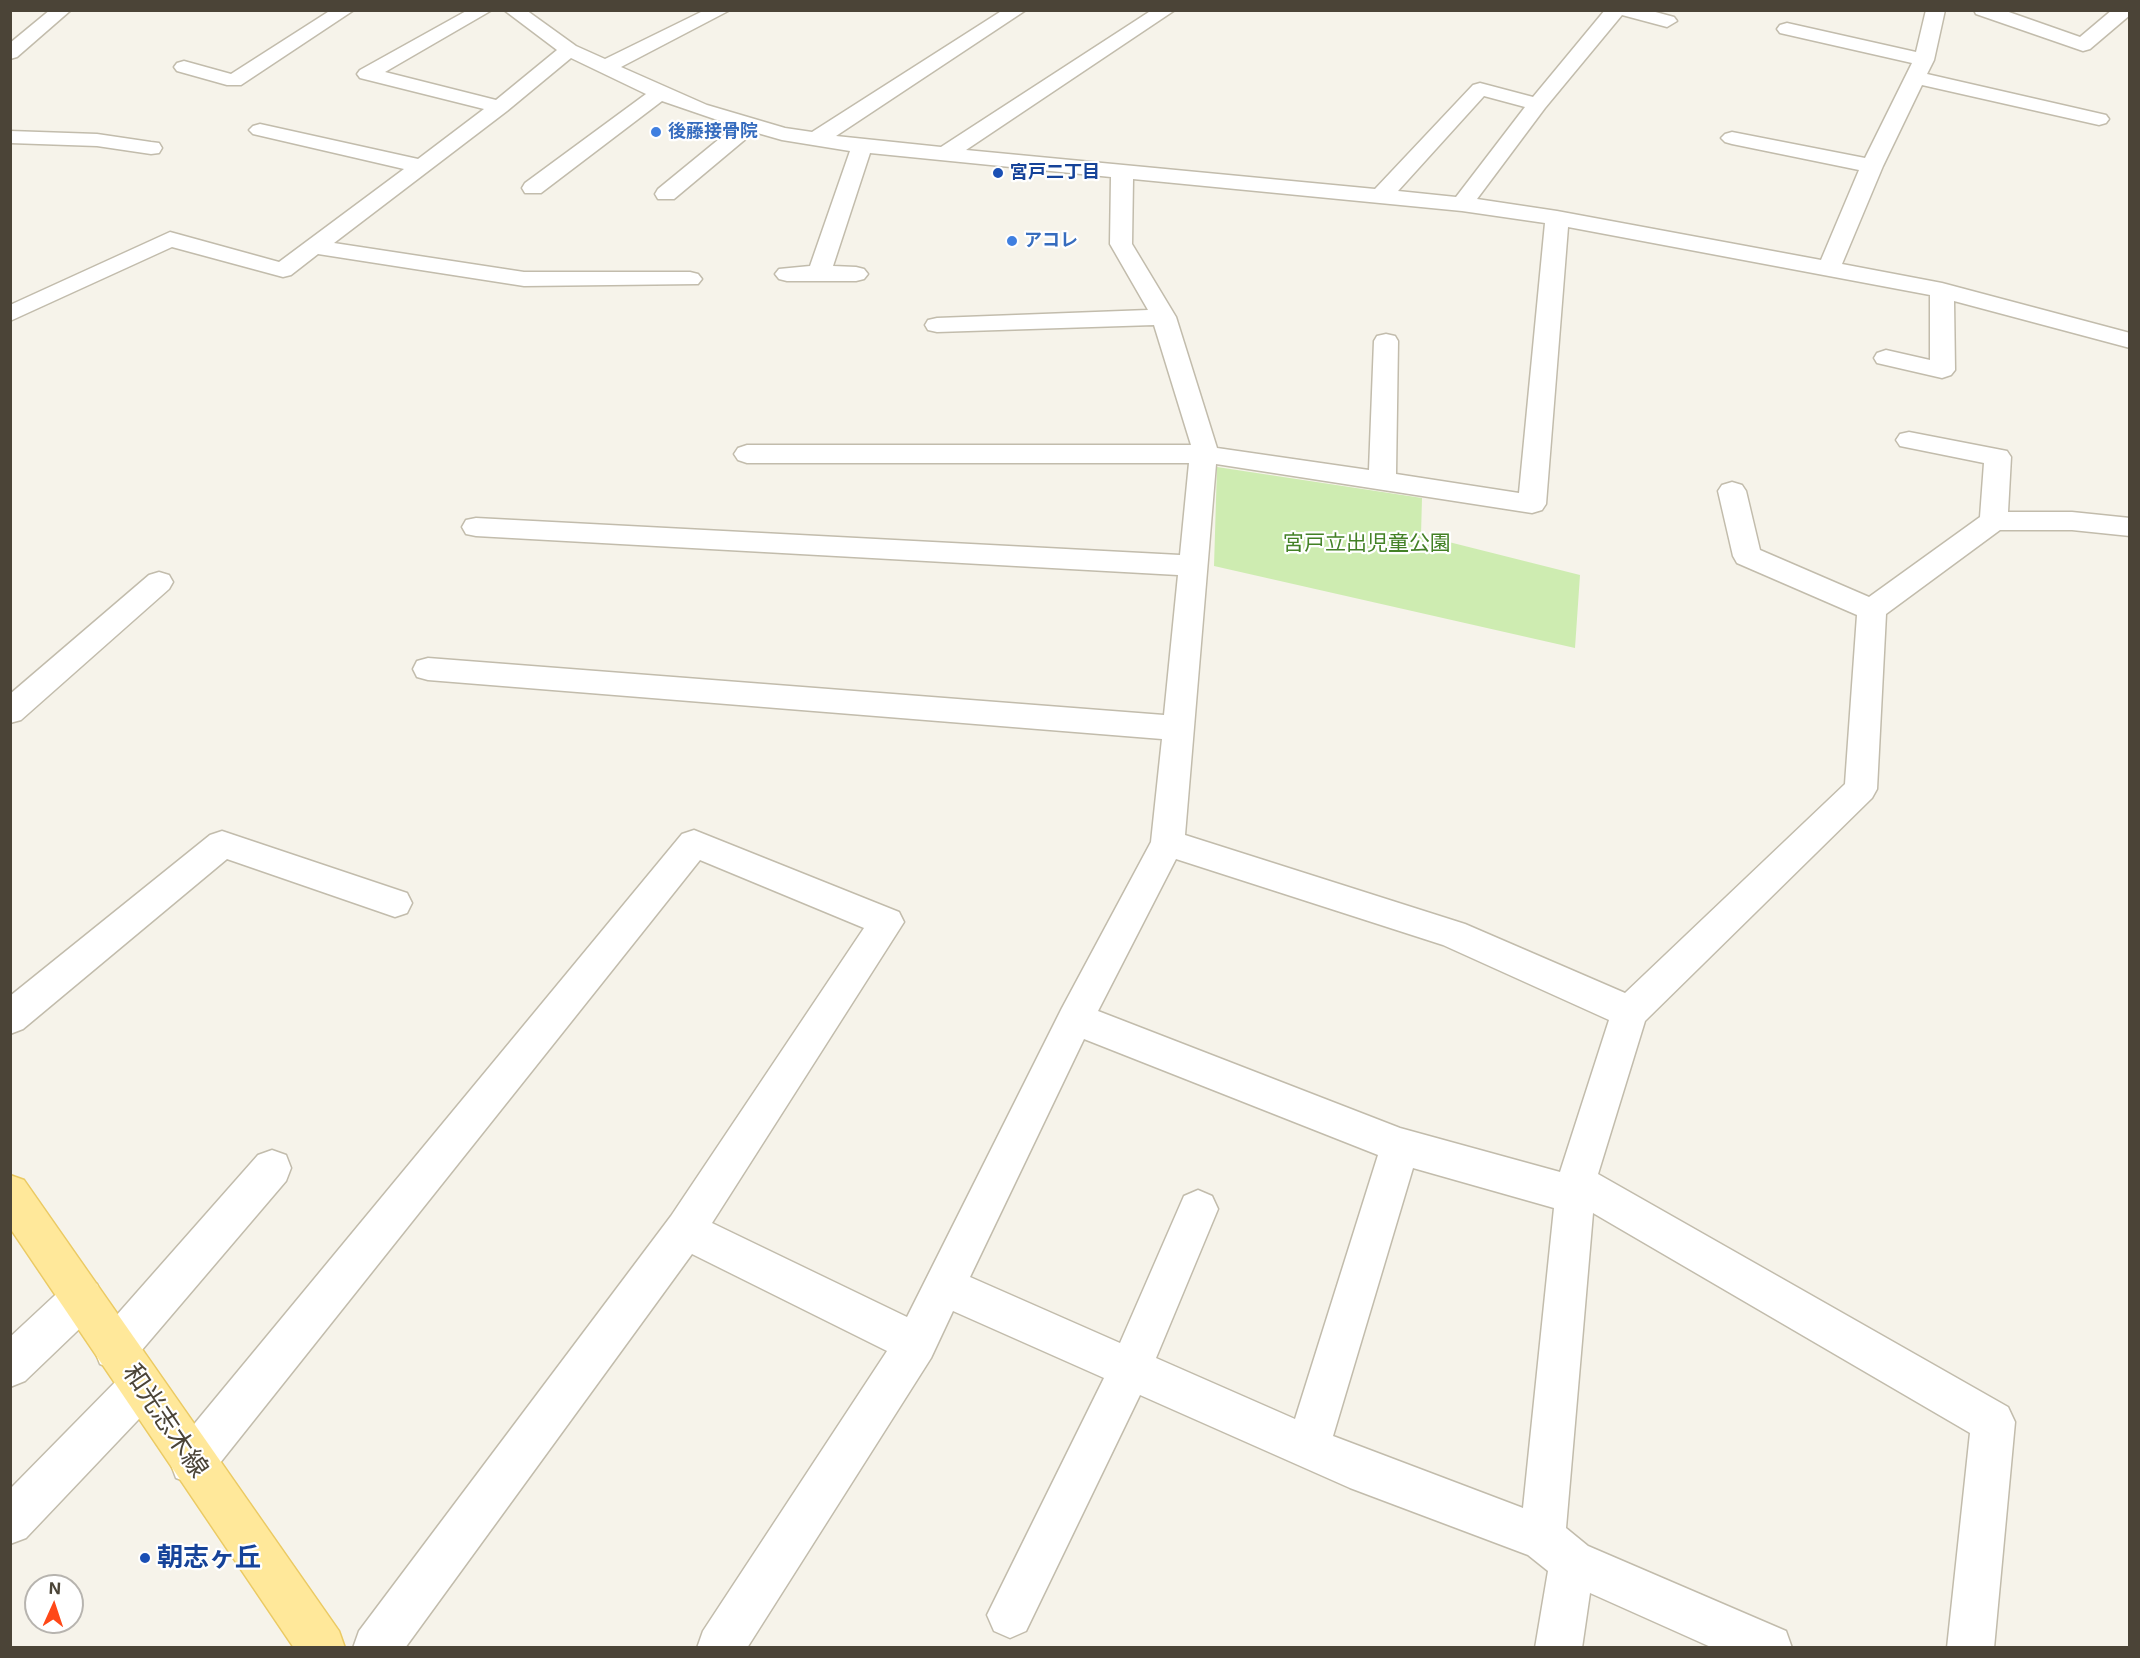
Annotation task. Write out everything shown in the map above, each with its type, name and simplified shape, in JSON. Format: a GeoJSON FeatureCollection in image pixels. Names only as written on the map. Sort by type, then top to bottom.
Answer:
{"type":"FeatureCollection","features":[{"type":"Feature","properties":{"kind":"main road","name":"和光志木線"},"geometry":{"type":"LineString","coordinates":[[10,1193],[192,1462],[308,1641]]}},
{"type":"Feature","properties":{"kind":"street"},"geometry":{"type":"LineString","coordinates":[[10,53],[62,10]]}},
{"type":"Feature","properties":{"kind":"street"},"geometry":{"type":"LineString","coordinates":[[184,67],[234,81],[345,10]]}},
{"type":"Feature","properties":{"kind":"street"},"geometry":{"type":"LineString","coordinates":[[483,10],[367,74],[500,107]]}},
{"type":"Feature","properties":{"kind":"street"},"geometry":{"type":"LineString","coordinates":[[513,10],[569,50],[660,93],[748,126],[862,146],[943,155],[1462,204],[1557,219],[1942,290],[2130,341]]}},
{"type":"Feature","properties":{"kind":"street"},"geometry":{"type":"LineString","coordinates":[[607,66],[721,10]]}},
{"type":"Feature","properties":{"kind":"street"},"geometry":{"type":"LineString","coordinates":[[816,139],[1017,10]]}},
{"type":"Feature","properties":{"kind":"street"},"geometry":{"type":"LineString","coordinates":[[943,155],[1166,10]]}},
{"type":"Feature","properties":{"kind":"street"},"geometry":{"type":"LineString","coordinates":[[1462,204],[1539,104],[1616,10]]}},
{"type":"Feature","properties":{"kind":"street"},"geometry":{"type":"LineString","coordinates":[[1623,10],[1667,21]]}},
{"type":"Feature","properties":{"kind":"street"},"geometry":{"type":"LineString","coordinates":[[1829,268],[1872,166],[1920,68],[1936,10]]}},
{"type":"Feature","properties":{"kind":"street"},"geometry":{"type":"LineString","coordinates":[[1983,10],[2083,45],[2124,10]]}},
{"type":"Feature","properties":{"kind":"street"},"geometry":{"type":"LineString","coordinates":[[1787,29],[2099,119]]}},
{"type":"Feature","properties":{"kind":"street"},"geometry":{"type":"LineString","coordinates":[[10,314],[170,239],[283,270],[500,107],[569,50]]}},
{"type":"Feature","properties":{"kind":"street"},"geometry":{"type":"LineString","coordinates":[[1381,196],[1480,89],[1539,104]]}},
{"type":"Feature","properties":{"kind":"street"},"geometry":{"type":"LineString","coordinates":[[533,188],[660,93]]}},
{"type":"Feature","properties":{"kind":"street"},"geometry":{"type":"LineString","coordinates":[[666,194],[748,126]]}},
{"type":"Feature","properties":{"kind":"street"},"geometry":{"type":"LineString","coordinates":[[260,130],[422,166]]}},
{"type":"Feature","properties":{"kind":"street"},"geometry":{"type":"LineString","coordinates":[[10,137],[96,140],[151,148]]}},
{"type":"Feature","properties":{"kind":"street"},"geometry":{"type":"LineString","coordinates":[[1732,138],[1872,166]]}},
{"type":"Feature","properties":{"kind":"street"},"geometry":{"type":"LineString","coordinates":[[819,273],[862,146]]}},
{"type":"Feature","properties":{"kind":"street"},"geometry":{"type":"LineString","coordinates":[[720,1647],[915,1343],[1075,1019],[1168,843],[1204,445],[1164,317],[1121,244],[1122,172]]}},
{"type":"Feature","properties":{"kind":"street"},"geometry":{"type":"LineString","coordinates":[[747,454],[1203,454],[1532,504],[1557,219]]}},
{"type":"Feature","properties":{"kind":"street"},"geometry":{"type":"LineString","coordinates":[[315,247],[524,279],[690,279]]}},
{"type":"Feature","properties":{"kind":"street"},"geometry":{"type":"LineString","coordinates":[[787,274],[856,274]]}},
{"type":"Feature","properties":{"kind":"street"},"geometry":{"type":"LineString","coordinates":[[1886,358],[1942,370],[1942,290]]}},
{"type":"Feature","properties":{"kind":"street"},"geometry":{"type":"LineString","coordinates":[[937,325],[1164,317]]}},
{"type":"Feature","properties":{"kind":"street"},"geometry":{"type":"LineString","coordinates":[[1382,481],[1386,341]]}},
{"type":"Feature","properties":{"kind":"street"},"geometry":{"type":"LineString","coordinates":[[1908,440],[1998,457],[1994,521]]}},
{"type":"Feature","properties":{"kind":"street"},"geometry":{"type":"LineString","coordinates":[[1732,491],[1747,556],[1872,610]]}},
{"type":"Feature","properties":{"kind":"street"},"geometry":{"type":"LineString","coordinates":[[1872,610],[1994,521],[2072,521],[2130,527]]}},
{"type":"Feature","properties":{"kind":"street"},"geometry":{"type":"LineString","coordinates":[[476,527],[1193,566]]}},
{"type":"Feature","properties":{"kind":"street"},"geometry":{"type":"LineString","coordinates":[[10,712],[159,582]]}},
{"type":"Feature","properties":{"kind":"street"},"geometry":{"type":"LineString","coordinates":[[1558,1647],[1557,1550],[1575,1188],[1630,1012],[1861,789],[1872,610]]}},
{"type":"Feature","properties":{"kind":"street"},"geometry":{"type":"LineString","coordinates":[[428,669],[1178,728]]}},
{"type":"Feature","properties":{"kind":"street"},"geometry":{"type":"LineString","coordinates":[[192,1462],[694,843],[886,922],[686,1230],[376,1647]]}},
{"type":"Feature","properties":{"kind":"street"},"geometry":{"type":"LineString","coordinates":[[1168,843],[1453,934],[1630,1012]]}},
{"type":"Feature","properties":{"kind":"street"},"geometry":{"type":"LineString","coordinates":[[10,1018],[222,844],[395,903]]}},
{"type":"Feature","properties":{"kind":"street"},"geometry":{"type":"LineString","coordinates":[[1075,1019],[1400,1146],[1575,1188],[1993,1422],[1970,1647]]}},
{"type":"Feature","properties":{"kind":"street"},"geometry":{"type":"LineString","coordinates":[[1308,1447],[1400,1146]]}},
{"type":"Feature","properties":{"kind":"street"},"geometry":{"type":"LineString","coordinates":[[115,1349],[272,1168]]}},
{"type":"Feature","properties":{"kind":"street"},"geometry":{"type":"LineString","coordinates":[[1011,1615],[1130,1370],[1198,1209]]}},
{"type":"Feature","properties":{"kind":"street"},"geometry":{"type":"LineString","coordinates":[[686,1230],[915,1343]]}},
{"type":"Feature","properties":{"kind":"street"},"geometry":{"type":"LineString","coordinates":[[944,1286],[1350,1466],[1557,1550],[1751,1644]]}},
{"type":"Feature","properties":{"kind":"street"},"geometry":{"type":"LineString","coordinates":[[10,1366],[82,1299]]}},
{"type":"Feature","properties":{"kind":"street"},"geometry":{"type":"LineString","coordinates":[[10,1522],[141,1386]]}},
{"type":"Feature","properties":{"kind":"green space","name":"宮戸立出児童公園"},"geometry":{"type":"Polygon","coordinates":[[[1217,467],[1422,498],[1421,535],[1580,575],[1575,648],[1214,566],[1217,467]]]}},
{"type":"Feature","properties":{"kind":"place","name":"後藤接骨院"},"geometry":{"type":"Point","coordinates":[656,132]}},
{"type":"Feature","properties":{"kind":"place","name":"宮戸二丁目"},"geometry":{"type":"Point","coordinates":[998,173]}},
{"type":"Feature","properties":{"kind":"place","name":"アコレ"},"geometry":{"type":"Point","coordinates":[1012,241]}},
{"type":"Feature","properties":{"kind":"place","name":"朝志ヶ丘"},"geometry":{"type":"Point","coordinates":[145,1558]}}]}
